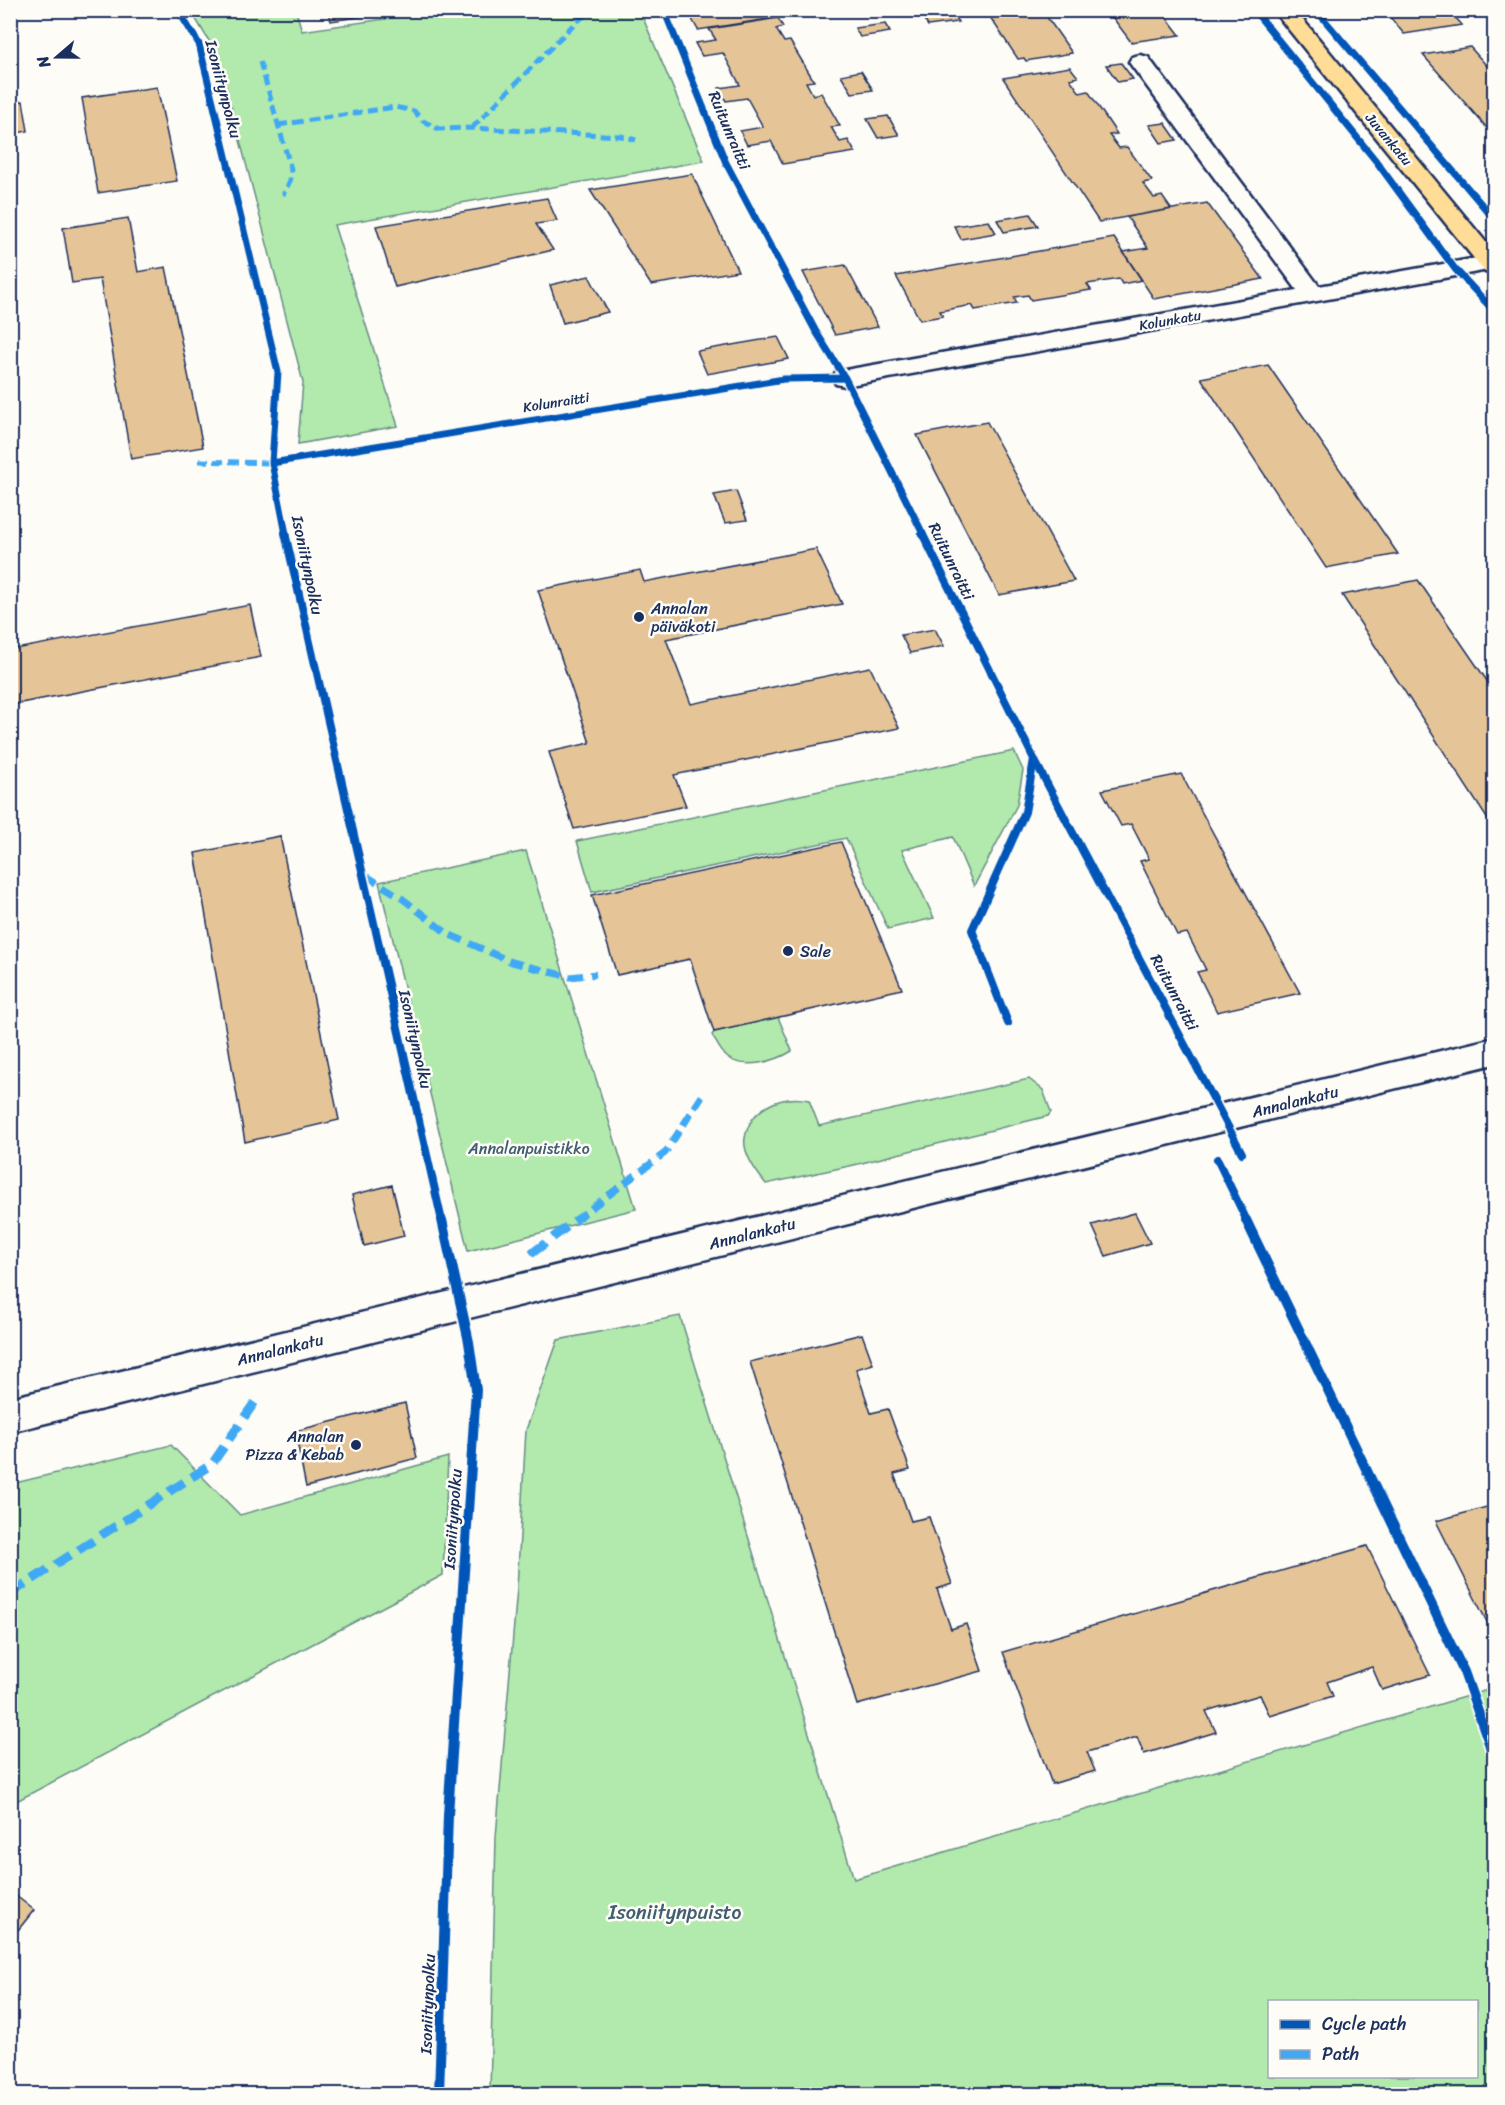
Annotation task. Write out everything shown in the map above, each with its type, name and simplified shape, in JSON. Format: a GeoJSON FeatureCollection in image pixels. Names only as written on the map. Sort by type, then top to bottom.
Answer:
{"type":"FeatureCollection","features":[{"type":"Feature","properties":{"kind":"main road","name":"Juvankatu"},"geometry":{"type":"LineString","coordinates":[[1283,10],[1493,264]]}},
{"type":"Feature","properties":{"kind":"street"},"geometry":{"type":"LineString","coordinates":[[1140,62],[1313,294]]}},
{"type":"Feature","properties":{"kind":"street","name":"Kolunkatu"},"geometry":{"type":"LineString","coordinates":[[845,378],[1493,264]]}},
{"type":"Feature","properties":{"kind":"street","name":"Annalankatu"},"geometry":{"type":"LineString","coordinates":[[10,1415],[1494,1052]]}},
{"type":"Feature","properties":{"kind":"green space"},"geometry":{"type":"Polygon","coordinates":[[[191,11],[296,11],[302,31],[440,11],[640,11],[704,161],[334,225],[398,426],[298,444],[303,382],[218,56],[191,11]]]}},
{"type":"Feature","properties":{"kind":"green space"},"geometry":{"type":"Polygon","coordinates":[[[1014,751],[1023,770],[1017,805],[974,886],[953,837],[902,850],[934,918],[888,929],[846,838],[592,892],[577,841],[1014,751]]]}},
{"type":"Feature","properties":{"kind":"green space","name":"Annalanpuistikko"},"geometry":{"type":"Polygon","coordinates":[[[526,851],[636,1209],[468,1251],[379,882],[526,851]]]}},
{"type":"Feature","properties":{"kind":"green space"},"geometry":{"type":"Polygon","coordinates":[[[778,1017],[792,1051],[769,1061],[752,1064],[735,1062],[724,1054],[712,1035],[714,1032],[778,1017]]]}},
{"type":"Feature","properties":{"kind":"green space"},"geometry":{"type":"Polygon","coordinates":[[[1029,1079],[1043,1090],[1051,1112],[1048,1116],[854,1165],[766,1184],[755,1169],[746,1150],[745,1138],[753,1119],[768,1105],[778,1101],[809,1100],[819,1126],[1029,1079]]]}},
{"type":"Feature","properties":{"kind":"green space","name":"Isoniitynpuisto"},"geometry":{"type":"Polygon","coordinates":[[[680,1316],[854,1879],[1494,1688],[1494,2094],[490,2094],[496,1837],[517,1588],[526,1430],[558,1340],[680,1316]]]}},
{"type":"Feature","properties":{"kind":"green space"},"geometry":{"type":"Polygon","coordinates":[[[171,1445],[240,1515],[448,1457],[443,1575],[11,1804],[11,1484],[171,1445]]]}},
{"type":"Feature","properties":{"kind":"building"},"geometry":{"type":"Polygon","coordinates":[[[328,10],[406,10],[331,21],[328,10]]]}},
{"type":"Feature","properties":{"kind":"building"},"geometry":{"type":"Polygon","coordinates":[[[687,10],[825,10],[698,30],[687,10]]]}},
{"type":"Feature","properties":{"kind":"building"},"geometry":{"type":"Polygon","coordinates":[[[1008,10],[1042,10],[1072,53],[1026,61],[1024,58],[1018,59],[988,14],[1008,10]]]}},
{"type":"Feature","properties":{"kind":"building"},"geometry":{"type":"Polygon","coordinates":[[[1107,10],[1161,10],[1180,35],[1131,42],[1107,10]]]}},
{"type":"Feature","properties":{"kind":"building"},"geometry":{"type":"Polygon","coordinates":[[[1384,10],[1449,10],[1462,25],[1404,34],[1384,10]]]}},
{"type":"Feature","properties":{"kind":"building"},"geometry":{"type":"Polygon","coordinates":[[[953,14],[958,22],[928,26],[923,18],[953,14]]]}},
{"type":"Feature","properties":{"kind":"building"},"geometry":{"type":"Polygon","coordinates":[[[778,18],[783,27],[776,29],[784,42],[790,41],[814,81],[806,82],[813,95],[821,93],[840,126],[831,127],[840,142],[848,140],[855,152],[783,164],[771,141],[747,145],[740,131],[763,127],[747,98],[726,101],[719,88],[740,85],[723,53],[702,56],[695,43],[716,40],[709,29],[778,18]]]}},
{"type":"Feature","properties":{"kind":"building"},"geometry":{"type":"Polygon","coordinates":[[[885,24],[890,32],[860,37],[855,28],[885,24]]]}},
{"type":"Feature","properties":{"kind":"building"},"geometry":{"type":"Polygon","coordinates":[[[1470,47],[1494,74],[1494,136],[1423,55],[1470,47]]]}},
{"type":"Feature","properties":{"kind":"building"},"geometry":{"type":"Polygon","coordinates":[[[1121,63],[1133,79],[1118,82],[1106,65],[1121,63]]]}},
{"type":"Feature","properties":{"kind":"building"},"geometry":{"type":"Polygon","coordinates":[[[1070,67],[1078,77],[1070,79],[1080,93],[1088,91],[1117,134],[1109,135],[1119,148],[1127,147],[1152,181],[1143,183],[1154,198],[1162,196],[1171,209],[1099,222],[1003,78],[1070,67]]]}},
{"type":"Feature","properties":{"kind":"building"},"geometry":{"type":"Polygon","coordinates":[[[861,71],[873,90],[852,93],[841,75],[861,71]]]}},
{"type":"Feature","properties":{"kind":"building"},"geometry":{"type":"Polygon","coordinates":[[[157,87],[177,181],[98,193],[82,98],[157,87]]]}},
{"type":"Feature","properties":{"kind":"building"},"geometry":{"type":"Polygon","coordinates":[[[23,101],[28,131],[10,134],[10,103],[23,101]]]}},
{"type":"Feature","properties":{"kind":"building"},"geometry":{"type":"Polygon","coordinates":[[[888,116],[899,135],[878,138],[867,119],[888,116]]]}},
{"type":"Feature","properties":{"kind":"building"},"geometry":{"type":"Polygon","coordinates":[[[1165,123],[1177,140],[1161,143],[1149,125],[1165,123]]]}},
{"type":"Feature","properties":{"kind":"building"},"geometry":{"type":"Polygon","coordinates":[[[692,174],[738,271],[651,285],[590,190],[692,174]]]}},
{"type":"Feature","properties":{"kind":"building"},"geometry":{"type":"Polygon","coordinates":[[[547,198],[557,221],[536,224],[553,250],[395,287],[376,226],[547,198]]]}},
{"type":"Feature","properties":{"kind":"building"},"geometry":{"type":"Polygon","coordinates":[[[1207,203],[1263,279],[1154,299],[1123,252],[1148,248],[1127,217],[1207,203]]]}},
{"type":"Feature","properties":{"kind":"building"},"geometry":{"type":"Polygon","coordinates":[[[1030,214],[1038,226],[1004,232],[997,220],[1030,214]]]}},
{"type":"Feature","properties":{"kind":"building"},"geometry":{"type":"Polygon","coordinates":[[[128,218],[138,272],[166,267],[203,447],[131,459],[100,279],[72,283],[63,228],[128,218]]]}},
{"type":"Feature","properties":{"kind":"building"},"geometry":{"type":"Polygon","coordinates":[[[989,221],[996,233],[961,239],[954,226],[989,221]]]}},
{"type":"Feature","properties":{"kind":"building"},"geometry":{"type":"Polygon","coordinates":[[[1114,238],[1142,280],[1122,284],[1119,279],[1087,284],[1091,290],[1031,300],[1028,295],[1014,297],[1017,303],[975,310],[972,305],[940,311],[943,316],[920,320],[896,276],[1114,238]]]}},
{"type":"Feature","properties":{"kind":"building"},"geometry":{"type":"Polygon","coordinates":[[[845,265],[878,327],[835,335],[803,272],[845,265]]]}},
{"type":"Feature","properties":{"kind":"building"},"geometry":{"type":"Polygon","coordinates":[[[589,276],[608,312],[563,323],[550,285],[589,276]]]}},
{"type":"Feature","properties":{"kind":"building"},"geometry":{"type":"Polygon","coordinates":[[[778,337],[789,359],[707,374],[697,351],[778,337]]]}},
{"type":"Feature","properties":{"kind":"building"},"geometry":{"type":"Polygon","coordinates":[[[1268,365],[1398,554],[1326,568],[1201,378],[1268,365]]]}},
{"type":"Feature","properties":{"kind":"building"},"geometry":{"type":"Polygon","coordinates":[[[987,422],[1074,581],[999,595],[917,435],[987,422]]]}},
{"type":"Feature","properties":{"kind":"building"},"geometry":{"type":"Polygon","coordinates":[[[736,491],[747,520],[725,523],[714,495],[736,491]]]}},
{"type":"Feature","properties":{"kind":"building"},"geometry":{"type":"Polygon","coordinates":[[[816,549],[842,604],[666,639],[691,704],[870,667],[899,728],[674,775],[686,806],[574,829],[549,752],[590,743],[538,590],[640,570],[644,582],[816,549]]]}},
{"type":"Feature","properties":{"kind":"building"},"geometry":{"type":"Polygon","coordinates":[[[1418,580],[1494,691],[1494,829],[1342,595],[1418,580]]]}},
{"type":"Feature","properties":{"kind":"building"},"geometry":{"type":"Polygon","coordinates":[[[250,605],[261,657],[10,705],[10,650],[250,605]]]}},
{"type":"Feature","properties":{"kind":"building"},"geometry":{"type":"Polygon","coordinates":[[[935,629],[944,646],[910,653],[901,635],[935,629]]]}},
{"type":"Feature","properties":{"kind":"building"},"geometry":{"type":"Polygon","coordinates":[[[1181,774],[1300,993],[1217,1012],[1197,972],[1206,970],[1187,933],[1177,935],[1140,861],[1149,859],[1131,824],[1121,826],[1102,790],[1181,774]]]}},
{"type":"Feature","properties":{"kind":"building"},"geometry":{"type":"Polygon","coordinates":[[[280,836],[339,1120],[245,1142],[195,853],[280,836]]]}},
{"type":"Feature","properties":{"kind":"building"},"geometry":{"type":"Polygon","coordinates":[[[841,842],[902,989],[714,1032],[690,959],[617,975],[592,895],[841,842]]]}},
{"type":"Feature","properties":{"kind":"building"},"geometry":{"type":"Polygon","coordinates":[[[392,1185],[404,1236],[364,1246],[352,1195],[392,1185]]]}},
{"type":"Feature","properties":{"kind":"building"},"geometry":{"type":"Polygon","coordinates":[[[1135,1213],[1150,1243],[1106,1256],[1092,1225],[1135,1213]]]}},
{"type":"Feature","properties":{"kind":"building"},"geometry":{"type":"Polygon","coordinates":[[[862,1334],[873,1364],[856,1369],[871,1413],[888,1409],[910,1470],[894,1474],[911,1521],[929,1517],[952,1584],[937,1589],[951,1629],[966,1624],[982,1671],[857,1705],[750,1362],[862,1334]]]}},
{"type":"Feature","properties":{"kind":"building","name":"Annalan Pizza & Kebab"},"geometry":{"type":"Polygon","coordinates":[[[405,1403],[417,1458],[306,1487],[295,1431],[405,1403]]]}},
{"type":"Feature","properties":{"kind":"building"},"geometry":{"type":"Polygon","coordinates":[[[1494,1505],[1494,1636],[1436,1521],[1494,1505]]]}},
{"type":"Feature","properties":{"kind":"building"},"geometry":{"type":"Polygon","coordinates":[[[1367,1546],[1430,1675],[1382,1690],[1372,1667],[1327,1682],[1333,1696],[1270,1716],[1260,1695],[1206,1711],[1216,1732],[1144,1754],[1137,1737],[1087,1752],[1095,1771],[1052,1784],[1003,1652],[1367,1546]]]}},
{"type":"Feature","properties":{"kind":"building"},"geometry":{"type":"Polygon","coordinates":[[[10,1891],[34,1910],[10,1940],[10,1891]]]}},
{"type":"Feature","properties":{"kind":"marked path"},"geometry":{"type":"LineString","coordinates":[[472,128],[574,24],[587,14]]}},
{"type":"Feature","properties":{"kind":"marked path"},"geometry":{"type":"LineString","coordinates":[[260,62],[291,169],[290,181],[283,195]]}},
{"type":"Feature","properties":{"kind":"marked path"},"geometry":{"type":"LineString","coordinates":[[278,125],[395,107],[414,111],[423,121],[439,129],[472,128],[621,136],[636,140]]}},
{"type":"Feature","properties":{"kind":"marked path"},"geometry":{"type":"LineString","coordinates":[[199,461],[272,463]]}},
{"type":"Feature","properties":{"kind":"marked path"},"geometry":{"type":"LineString","coordinates":[[365,875],[399,896],[448,934],[512,962],[570,977],[596,974]]}},
{"type":"Feature","properties":{"kind":"marked path"},"geometry":{"type":"LineString","coordinates":[[531,1254],[665,1153],[702,1096]]}},
{"type":"Feature","properties":{"kind":"marked path"},"geometry":{"type":"LineString","coordinates":[[10,1594],[212,1464],[259,1396]]}},
{"type":"Feature","properties":{"kind":"cycle path","name":"Isoniitynpolku"},"geometry":{"type":"LineString","coordinates":[[178,10],[199,44],[278,372],[272,463],[278,498],[306,630],[365,875],[469,1342],[476,1390],[448,1815],[439,2094]]}},
{"type":"Feature","properties":{"kind":"cycle path","name":"Ruitunraitti"},"geometry":{"type":"LineString","coordinates":[[664,10],[726,163],[815,330],[845,378],[1034,759],[1242,1153]]}},
{"type":"Feature","properties":{"kind":"cycle path"},"geometry":{"type":"LineString","coordinates":[[1254,10],[1376,161],[1455,269],[1494,311]]}},
{"type":"Feature","properties":{"kind":"cycle path"},"geometry":{"type":"LineString","coordinates":[[1316,10],[1494,219]]}},
{"type":"Feature","properties":{"kind":"cycle path","name":"Kolunraitti"},"geometry":{"type":"LineString","coordinates":[[272,463],[784,379],[845,378]]}},
{"type":"Feature","properties":{"kind":"cycle path"},"geometry":{"type":"LineString","coordinates":[[1008,1023],[972,930],[1025,812],[1034,759]]}},
{"type":"Feature","properties":{"kind":"cycle path"},"geometry":{"type":"LineString","coordinates":[[1217,1159],[1464,1672],[1494,1757]]}},
{"type":"Feature","properties":{"kind":"place","name":"Annalan päiväkoti"},"geometry":{"type":"Point","coordinates":[639,617]}},
{"type":"Feature","properties":{"kind":"place","name":"Sale"},"geometry":{"type":"Point","coordinates":[788,951]}},
{"type":"Feature","properties":{"kind":"place","name":"Annalan Pizza & Kebab"},"geometry":{"type":"Point","coordinates":[356,1445]}}]}
